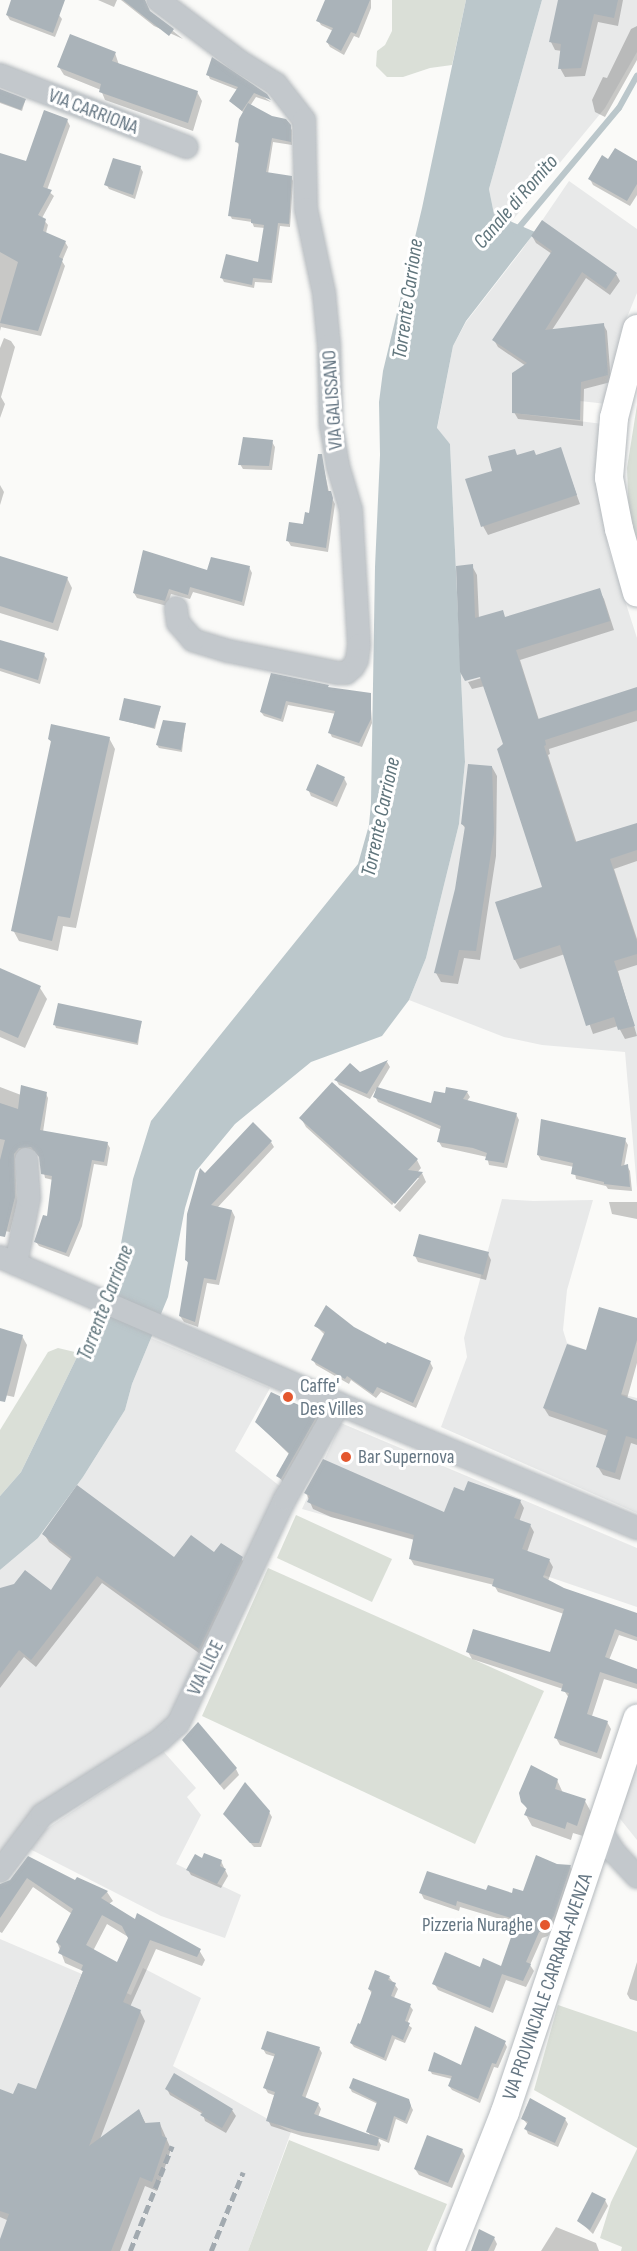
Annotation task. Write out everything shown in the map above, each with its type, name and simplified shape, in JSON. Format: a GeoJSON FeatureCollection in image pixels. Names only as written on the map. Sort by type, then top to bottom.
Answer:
{"type":"FeatureCollection","features":[{"type":"Feature","properties":{"kind":"main road"},"geometry":{"type":"LineString","coordinates":[[637,329],[614,418],[609,478],[619,530],[637,593]]}},
{"type":"Feature","properties":{"kind":"main road","name":"VIA PROVINCIALE CARRARA-AVENZA"},"geometry":{"type":"LineString","coordinates":[[450,2251],[505,2112],[637,1719]]}},
{"type":"Feature","properties":{"kind":"street","name":"VIA GALISSANO"},"geometry":{"type":"LineString","coordinates":[[158,0],[239,61],[276,84],[304,120],[306,209],[324,293],[329,346],[331,425],[338,466],[351,510],[359,645],[357,660],[353,668],[338,673],[228,651],[193,640],[178,622],[176,608]]}},
{"type":"Feature","properties":{"kind":"street","name":"VIA CARRIONA"},"geometry":{"type":"LineString","coordinates":[[0,75],[186,147]]}},
{"type":"Feature","properties":{"kind":"street"},"geometry":{"type":"LineString","coordinates":[[26,1159],[29,1198],[8,1260],[339,1404],[637,1528]]}},
{"type":"Feature","properties":{"kind":"street","name":"VIA ILICE"},"geometry":{"type":"LineString","coordinates":[[0,1871],[42,1815],[160,1740],[178,1724],[285,1499],[339,1404]]}},
{"type":"Feature","properties":{"kind":"street"},"geometry":{"type":"LineString","coordinates":[[601,1831],[610,1846],[637,1877]]}},
{"type":"Feature","properties":{"kind":"shaded area"},"geometry":{"type":"Polygon","coordinates":[[[392,0],[466,0],[452,65],[430,68],[403,77],[387,77],[376,66],[377,51],[385,45],[392,31],[392,0]]]}},
{"type":"Feature","properties":{"kind":"shaded area"},"geometry":{"type":"Polygon","coordinates":[[[542,0],[637,0],[637,52],[605,108],[511,222],[494,214],[489,189],[542,0]]]}},
{"type":"Feature","properties":{"kind":"shaded area"},"geometry":{"type":"Polygon","coordinates":[[[569,181],[637,229],[637,293],[621,332],[607,404],[580,401],[513,413],[603,424],[598,460],[600,505],[609,551],[637,638],[637,1188],[625,1052],[542,1045],[504,1037],[409,1000],[426,958],[459,824],[465,762],[450,444],[437,429],[453,346],[466,322],[522,250],[569,181]]]}},
{"type":"Feature","properties":{"kind":"shaded area"},"geometry":{"type":"Polygon","coordinates":[[[637,405],[637,543],[629,519],[627,468],[637,405]]]}},
{"type":"Feature","properties":{"kind":"shaded area"},"geometry":{"type":"Polygon","coordinates":[[[502,1199],[593,1200],[567,1290],[563,1330],[567,1343],[586,1350],[621,1394],[637,1398],[637,1513],[441,1427],[467,1357],[464,1338],[502,1199]]]}},
{"type":"Feature","properties":{"kind":"shaded area"},"geometry":{"type":"Polygon","coordinates":[[[151,1338],[270,1388],[235,1451],[281,1487],[177,1713],[0,1857],[0,1570],[38,1538],[83,1477],[125,1410],[132,1384],[151,1338]]]}},
{"type":"Feature","properties":{"kind":"shaded area"},"geometry":{"type":"Polygon","coordinates":[[[58,1348],[79,1353],[21,1472],[0,1496],[0,1430],[48,1352],[58,1348]]]}},
{"type":"Feature","properties":{"kind":"shaded area"},"geometry":{"type":"Polygon","coordinates":[[[341,1423],[637,1548],[637,1607],[517,1566],[485,1560],[302,1509],[341,1423]]]}},
{"type":"Feature","properties":{"kind":"shaded area"},"geometry":{"type":"Polygon","coordinates":[[[296,1515],[392,1559],[372,1602],[277,1558],[296,1515]]]}},
{"type":"Feature","properties":{"kind":"shaded area"},"geometry":{"type":"Polygon","coordinates":[[[268,1568],[544,1691],[475,1844],[202,1716],[268,1568]]]}},
{"type":"Feature","properties":{"kind":"shaded area"},"geometry":{"type":"Polygon","coordinates":[[[637,1750],[637,1840],[617,1815],[637,1750]]]}},
{"type":"Feature","properties":{"kind":"shaded area"},"geometry":{"type":"Polygon","coordinates":[[[163,1751],[196,1788],[187,1797],[201,1815],[176,1864],[241,1895],[225,1938],[161,1916],[26,1847],[33,1838],[163,1751]]]}},
{"type":"Feature","properties":{"kind":"shaded area"},"geometry":{"type":"Polygon","coordinates":[[[0,1939],[131,1995],[143,1968],[201,1998],[173,2066],[291,2132],[248,2251],[0,2251],[0,1939]]]}},
{"type":"Feature","properties":{"kind":"shaded area"},"geometry":{"type":"Polygon","coordinates":[[[558,2005],[637,2032],[637,2148],[534,2090],[558,2005]]]}},
{"type":"Feature","properties":{"kind":"shaded area"},"geometry":{"type":"Polygon","coordinates":[[[289,2140],[447,2204],[427,2251],[248,2251],[289,2140]]]}},
{"type":"Feature","properties":{"kind":"shaded area"},"geometry":{"type":"Polygon","coordinates":[[[637,2149],[637,2251],[621,2251],[622,2247],[600,2238],[611,2202],[637,2149]]]}},
{"type":"Feature","properties":{"kind":"water","name":"Torrente Carrione"},"geometry":{"type":"Polygon","coordinates":[[[466,0],[542,0],[489,189],[494,214],[535,232],[466,321],[453,346],[437,428],[450,444],[465,762],[459,824],[426,958],[409,1000],[382,1036],[311,1062],[235,1124],[196,1171],[185,1208],[168,1297],[132,1384],[125,1410],[83,1477],[38,1538],[0,1570],[0,1496],[21,1472],[114,1281],[133,1179],[151,1121],[358,864],[369,825],[371,803],[375,567],[380,455],[379,402],[383,371],[422,208],[466,0]]]}},
{"type":"Feature","properties":{"kind":"building"},"geometry":{"type":"Polygon","coordinates":[[[11,0],[65,0],[53,33],[6,15],[11,0]]]}},
{"type":"Feature","properties":{"kind":"building"},"geometry":{"type":"Polygon","coordinates":[[[123,0],[145,0],[150,11],[174,29],[169,36],[123,0]]]}},
{"type":"Feature","properties":{"kind":"building"},"geometry":{"type":"Polygon","coordinates":[[[325,0],[370,0],[356,34],[351,32],[341,51],[326,42],[333,28],[316,21],[325,0]]]}},
{"type":"Feature","properties":{"kind":"building"},"geometry":{"type":"Polygon","coordinates":[[[558,0],[618,0],[614,18],[594,14],[581,68],[558,69],[561,44],[549,42],[558,0]]]}},
{"type":"Feature","properties":{"kind":"building"},"geometry":{"type":"Polygon","coordinates":[[[70,34],[116,52],[112,61],[198,91],[188,123],[99,92],[101,84],[57,67],[70,34]]]}},
{"type":"Feature","properties":{"kind":"building"},"geometry":{"type":"Polygon","coordinates":[[[212,57],[267,94],[271,100],[254,93],[242,111],[229,101],[238,87],[206,75],[212,57]]]}},
{"type":"Feature","properties":{"kind":"building"},"geometry":{"type":"Polygon","coordinates":[[[0,89],[26,99],[21,110],[0,102],[0,89]]]}},
{"type":"Feature","properties":{"kind":"building"},"geometry":{"type":"Polygon","coordinates":[[[248,103],[272,116],[286,119],[291,125],[291,142],[272,138],[266,172],[292,176],[289,224],[278,223],[271,280],[253,278],[252,285],[220,278],[226,254],[258,262],[264,225],[251,223],[251,219],[228,216],[239,143],[235,142],[239,119],[248,103]]]}},
{"type":"Feature","properties":{"kind":"building"},"geometry":{"type":"Polygon","coordinates":[[[44,110],[68,119],[43,187],[52,190],[38,215],[46,219],[43,231],[66,241],[59,257],[63,259],[38,331],[0,323],[18,262],[0,252],[0,153],[26,161],[44,110]]]}},
{"type":"Feature","properties":{"kind":"building"},"geometry":{"type":"Polygon","coordinates":[[[615,148],[637,161],[637,184],[627,201],[588,179],[602,155],[608,159],[615,148]]]}},
{"type":"Feature","properties":{"kind":"building"},"geometry":{"type":"Polygon","coordinates":[[[113,158],[141,166],[133,195],[104,185],[113,158]]]}},
{"type":"Feature","properties":{"kind":"building"},"geometry":{"type":"Polygon","coordinates":[[[542,220],[617,273],[606,289],[582,272],[545,330],[604,323],[608,375],[581,382],[580,420],[512,413],[512,373],[527,363],[492,340],[552,251],[531,236],[542,220]]]}},
{"type":"Feature","properties":{"kind":"building"},"geometry":{"type":"Polygon","coordinates":[[[243,437],[273,440],[269,466],[238,465],[243,437]]]}},
{"type":"Feature","properties":{"kind":"building"},"geometry":{"type":"Polygon","coordinates":[[[561,447],[577,495],[481,527],[465,479],[492,471],[488,456],[515,449],[517,455],[534,450],[536,455],[561,447]]]}},
{"type":"Feature","properties":{"kind":"building"},"geometry":{"type":"Polygon","coordinates":[[[318,454],[322,454],[328,491],[331,491],[333,498],[326,548],[286,541],[289,522],[303,524],[305,512],[309,513],[318,454]]]}},
{"type":"Feature","properties":{"kind":"building"},"geometry":{"type":"Polygon","coordinates":[[[143,550],[207,570],[211,557],[250,566],[242,602],[190,587],[188,595],[169,589],[165,601],[133,593],[143,550]]]}},
{"type":"Feature","properties":{"kind":"building"},"geometry":{"type":"Polygon","coordinates":[[[0,556],[68,577],[53,623],[0,606],[0,556]]]}},
{"type":"Feature","properties":{"kind":"building"},"geometry":{"type":"Polygon","coordinates":[[[473,564],[475,618],[503,610],[505,617],[600,588],[610,621],[516,650],[538,719],[637,687],[637,710],[545,740],[546,745],[544,746],[575,842],[637,823],[637,850],[610,859],[637,942],[637,954],[614,961],[635,1026],[618,1030],[614,1017],[586,1026],[560,945],[514,960],[495,902],[542,887],[497,749],[503,744],[480,677],[465,681],[460,672],[456,566],[473,564]]]}},
{"type":"Feature","properties":{"kind":"building"},"geometry":{"type":"Polygon","coordinates":[[[0,640],[45,653],[38,680],[0,668],[0,640]]]}},
{"type":"Feature","properties":{"kind":"building"},"geometry":{"type":"Polygon","coordinates":[[[271,673],[329,685],[328,687],[371,693],[371,719],[359,743],[328,733],[335,711],[286,701],[281,719],[260,712],[271,673]]]}},
{"type":"Feature","properties":{"kind":"building"},"geometry":{"type":"Polygon","coordinates":[[[124,698],[161,706],[154,728],[119,720],[124,698]]]}},
{"type":"Feature","properties":{"kind":"building"},"geometry":{"type":"Polygon","coordinates":[[[163,720],[186,723],[181,750],[156,745],[163,720]]]}},
{"type":"Feature","properties":{"kind":"building"},"geometry":{"type":"Polygon","coordinates":[[[51,724],[110,737],[70,918],[58,916],[52,941],[11,931],[51,741],[48,739],[51,724]]]}},
{"type":"Feature","properties":{"kind":"building"},"geometry":{"type":"Polygon","coordinates":[[[317,764],[345,777],[333,802],[306,790],[317,764]]]}},
{"type":"Feature","properties":{"kind":"building"},"geometry":{"type":"Polygon","coordinates":[[[468,764],[492,766],[494,833],[476,951],[459,950],[453,976],[434,973],[455,889],[465,826],[461,824],[468,764]]]}},
{"type":"Feature","properties":{"kind":"building"},"geometry":{"type":"Polygon","coordinates":[[[0,968],[41,986],[18,1038],[0,1030],[0,968]]]}},
{"type":"Feature","properties":{"kind":"building"},"geometry":{"type":"Polygon","coordinates":[[[58,1003],[142,1021],[137,1043],[53,1025],[58,1003]]]}},
{"type":"Feature","properties":{"kind":"building"},"geometry":{"type":"Polygon","coordinates":[[[388,1060],[367,1094],[334,1080],[350,1063],[360,1072],[388,1060]]]}},
{"type":"Feature","properties":{"kind":"building"},"geometry":{"type":"Polygon","coordinates":[[[332,1082],[418,1159],[408,1170],[423,1172],[395,1204],[299,1118],[332,1082]]]}},
{"type":"Feature","properties":{"kind":"building"},"geometry":{"type":"Polygon","coordinates":[[[21,1085],[47,1092],[40,1130],[108,1142],[104,1162],[92,1160],[80,1220],[66,1253],[34,1242],[43,1215],[47,1216],[52,1176],[41,1174],[39,1157],[31,1147],[19,1148],[14,1154],[15,1197],[5,1237],[0,1236],[0,1160],[5,1140],[0,1139],[0,1103],[18,1109],[21,1085]]]}},
{"type":"Feature","properties":{"kind":"building"},"geometry":{"type":"Polygon","coordinates":[[[377,1087],[431,1103],[434,1091],[445,1093],[446,1087],[468,1091],[463,1099],[517,1113],[504,1163],[485,1160],[487,1153],[473,1148],[437,1142],[441,1126],[373,1097],[377,1087]]]}},
{"type":"Feature","properties":{"kind":"building"},"geometry":{"type":"Polygon","coordinates":[[[541,1119],[626,1138],[621,1166],[628,1164],[630,1187],[604,1184],[604,1182],[571,1174],[573,1163],[537,1155],[541,1119]]]}},
{"type":"Feature","properties":{"kind":"building"},"geometry":{"type":"Polygon","coordinates":[[[253,1122],[272,1141],[211,1205],[232,1210],[216,1280],[204,1278],[195,1322],[179,1316],[188,1262],[185,1260],[187,1214],[200,1168],[205,1173],[253,1122]]]}},
{"type":"Feature","properties":{"kind":"building"},"geometry":{"type":"Polygon","coordinates":[[[419,1234],[489,1252],[483,1275],[413,1256],[419,1234]]]}},
{"type":"Feature","properties":{"kind":"building"},"geometry":{"type":"Polygon","coordinates":[[[326,1305],[354,1327],[386,1344],[387,1342],[431,1361],[413,1403],[377,1387],[373,1394],[347,1376],[345,1379],[311,1360],[325,1332],[314,1326],[326,1305]]]}},
{"type":"Feature","properties":{"kind":"building"},"geometry":{"type":"Polygon","coordinates":[[[599,1307],[637,1318],[637,1340],[621,1395],[637,1401],[637,1439],[626,1436],[615,1473],[596,1467],[608,1430],[543,1408],[567,1344],[586,1350],[599,1307]]]}},
{"type":"Feature","properties":{"kind":"building"},"geometry":{"type":"Polygon","coordinates":[[[0,1328],[23,1335],[5,1402],[0,1401],[0,1328]]]}},
{"type":"Feature","properties":{"kind":"building"},"geometry":{"type":"Polygon","coordinates":[[[271,1392],[318,1414],[281,1479],[276,1476],[289,1453],[255,1422],[271,1392]]]}},
{"type":"Feature","properties":{"kind":"building"},"geometry":{"type":"Polygon","coordinates":[[[323,1459],[444,1512],[454,1487],[464,1491],[468,1481],[521,1500],[514,1518],[531,1524],[522,1549],[550,1559],[543,1577],[564,1588],[637,1613],[637,1637],[615,1629],[605,1657],[637,1669],[637,1684],[600,1672],[587,1714],[608,1721],[597,1753],[554,1738],[569,1693],[561,1691],[563,1684],[466,1652],[473,1629],[550,1652],[564,1609],[492,1586],[494,1579],[409,1559],[414,1535],[326,1510],[307,1502],[310,1496],[304,1493],[323,1459]]]}},
{"type":"Feature","properties":{"kind":"building"},"geometry":{"type":"Polygon","coordinates":[[[77,1485],[174,1557],[191,1535],[214,1552],[221,1543],[243,1557],[199,1649],[97,1576],[31,1660],[19,1650],[0,1675],[0,1588],[14,1584],[25,1570],[51,1590],[72,1557],[42,1534],[77,1485]]]}},
{"type":"Feature","properties":{"kind":"building"},"geometry":{"type":"Polygon","coordinates":[[[198,1722],[237,1768],[220,1785],[182,1740],[198,1722]]]}},
{"type":"Feature","properties":{"kind":"building"},"geometry":{"type":"Polygon","coordinates":[[[531,1765],[558,1779],[555,1789],[586,1799],[577,1826],[567,1822],[565,1829],[524,1815],[527,1808],[521,1802],[519,1793],[531,1765]]]}},
{"type":"Feature","properties":{"kind":"building"},"geometry":{"type":"Polygon","coordinates":[[[245,1782],[270,1811],[259,1843],[250,1843],[223,1814],[245,1782]]]}},
{"type":"Feature","properties":{"kind":"building"},"geometry":{"type":"Polygon","coordinates":[[[204,1853],[222,1860],[220,1866],[226,1869],[217,1884],[186,1870],[195,1854],[202,1858],[204,1853]]]}},
{"type":"Feature","properties":{"kind":"building"},"geometry":{"type":"Polygon","coordinates":[[[536,1855],[557,1864],[571,1865],[554,1916],[545,1930],[539,1932],[526,1962],[531,1964],[523,1981],[502,1974],[490,2008],[432,1984],[445,1952],[480,1967],[483,1958],[501,1966],[517,1920],[457,1901],[456,1906],[419,1893],[427,1871],[486,1890],[488,1885],[512,1893],[513,1888],[523,1891],[536,1855]]]}},
{"type":"Feature","properties":{"kind":"building"},"geometry":{"type":"Polygon","coordinates":[[[28,1856],[75,1880],[77,1877],[108,1891],[101,1898],[135,1919],[137,1913],[201,1949],[197,1957],[150,1940],[123,2002],[141,2010],[89,2146],[139,2109],[145,2123],[160,2122],[162,2136],[167,2138],[152,2182],[140,2177],[111,2251],[0,2251],[0,2239],[9,2214],[0,2211],[0,2089],[13,2094],[18,2083],[36,2089],[83,1971],[81,1970],[83,1965],[58,1953],[61,1946],[56,1942],[73,1909],[27,1878],[0,1918],[0,1884],[10,1880],[28,1856]],[[102,1915],[86,1945],[117,1962],[128,1938],[122,1926],[102,1915]]]}},
{"type":"Feature","properties":{"kind":"building"},"geometry":{"type":"Polygon","coordinates":[[[375,1970],[390,1976],[388,1980],[396,1983],[391,1996],[411,2004],[405,2021],[410,2023],[403,2040],[392,2035],[384,2058],[350,2043],[358,2023],[360,2024],[372,1991],[368,1989],[375,1970]]]}},
{"type":"Feature","properties":{"kind":"building"},"geometry":{"type":"Polygon","coordinates":[[[475,2026],[506,2041],[496,2064],[492,2063],[478,2099],[448,2086],[452,2076],[428,2071],[434,2052],[461,2065],[475,2026]]]}},
{"type":"Feature","properties":{"kind":"building"},"geometry":{"type":"Polygon","coordinates":[[[267,2031],[320,2047],[302,2096],[319,2103],[314,2114],[379,2138],[377,2146],[298,2131],[266,2121],[275,2092],[263,2088],[275,2054],[261,2049],[267,2031]]]}},
{"type":"Feature","properties":{"kind":"building"},"geometry":{"type":"Polygon","coordinates":[[[174,2073],[233,2109],[222,2128],[200,2115],[203,2112],[165,2089],[174,2073]]]}},
{"type":"Feature","properties":{"kind":"building"},"geometry":{"type":"Polygon","coordinates":[[[353,2078],[409,2099],[411,2106],[405,2121],[394,2116],[387,2140],[366,2132],[377,2102],[349,2088],[353,2078]]]}},
{"type":"Feature","properties":{"kind":"building"},"geometry":{"type":"Polygon","coordinates":[[[530,2098],[566,2118],[555,2143],[524,2129],[528,2122],[521,2119],[530,2098]]]}},
{"type":"Feature","properties":{"kind":"building"},"geometry":{"type":"Polygon","coordinates":[[[427,2135],[463,2149],[448,2183],[414,2169],[427,2135]]]}},
{"type":"Feature","properties":{"kind":"building"},"geometry":{"type":"Polygon","coordinates":[[[592,2192],[606,2199],[590,2230],[577,2221],[592,2192]]]}},
{"type":"Feature","properties":{"kind":"building"},"geometry":{"type":"Polygon","coordinates":[[[479,2229],[495,2237],[488,2251],[471,2251],[479,2229]]]}},
{"type":"Feature","properties":{"kind":"waterway","name":"Canale di Romito"},"geometry":{"type":"LineString","coordinates":[[516,231],[619,108],[637,76]]}},
{"type":"Feature","properties":{"kind":"railway"},"geometry":{"type":"LineString","coordinates":[[130,2251],[172,2146]]}},
{"type":"Feature","properties":{"kind":"railway"},"geometry":{"type":"LineString","coordinates":[[211,2251],[243,2172]]}},
{"type":"Feature","properties":{"kind":"place","name":"Caffe' Des Villes"},"geometry":{"type":"Point","coordinates":[288,1397]}},
{"type":"Feature","properties":{"kind":"place","name":"Bar Supernova"},"geometry":{"type":"Point","coordinates":[346,1457]}},
{"type":"Feature","properties":{"kind":"place","name":"Pizzeria Nuraghe"},"geometry":{"type":"Point","coordinates":[545,1925]}}]}
